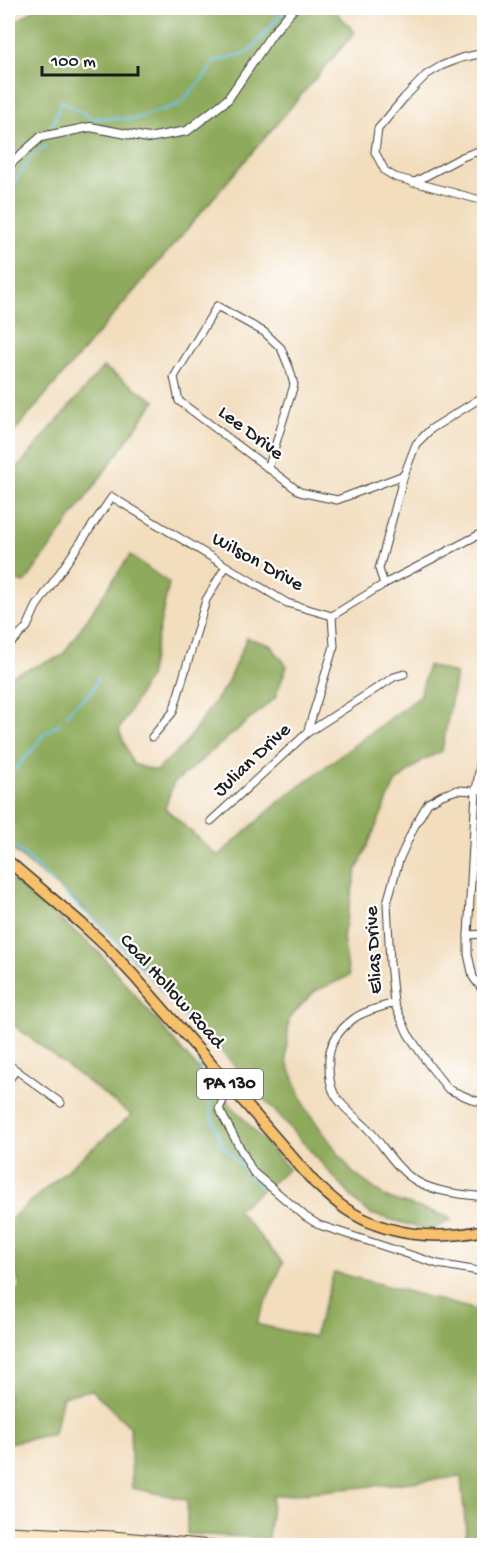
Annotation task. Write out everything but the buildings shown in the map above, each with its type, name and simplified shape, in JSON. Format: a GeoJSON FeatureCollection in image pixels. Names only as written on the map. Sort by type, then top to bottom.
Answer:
{"type":"FeatureCollection","features":[{"type":"Feature","properties":{"kind":"main road","name":"Coal Hollow Road"},"geometry":{"type":"LineString","coordinates":[[8,861],[108,948],[314,1182],[345,1208],[376,1225],[396,1231],[452,1236],[484,1230]]}},
{"type":"Feature","properties":{"kind":"main road"},"geometry":{"type":"LineString","coordinates":[[8,1531],[224,1545]]}},
{"type":"Feature","properties":{"kind":"street"},"geometry":{"type":"LineString","coordinates":[[8,166],[41,137],[61,133],[90,128],[148,138],[187,131],[228,99],[272,34],[294,8]]}},
{"type":"Feature","properties":{"kind":"street"},"geometry":{"type":"LineString","coordinates":[[484,53],[461,58],[426,75],[378,129],[375,152],[385,171],[395,177],[484,201]]}},
{"type":"Feature","properties":{"kind":"street"},"geometry":{"type":"LineString","coordinates":[[413,183],[462,157],[484,149]]}},
{"type":"Feature","properties":{"kind":"street","name":"Lee Drive"},"geometry":{"type":"LineString","coordinates":[[268,469],[294,385],[290,370],[281,348],[264,332],[217,306],[174,376],[180,401],[268,469],[300,492],[337,500],[404,475]]}},
{"type":"Feature","properties":{"kind":"street"},"geometry":{"type":"LineString","coordinates":[[384,584],[379,569],[404,475],[416,444],[431,429],[484,396]]}},
{"type":"Feature","properties":{"kind":"street","name":"Wilson Drive"},"geometry":{"type":"LineString","coordinates":[[8,641],[13,641],[27,627],[36,606],[111,497],[287,603],[332,616]]}},
{"type":"Feature","properties":{"kind":"street"},"geometry":{"type":"LineString","coordinates":[[332,616],[384,584],[484,532]]}},
{"type":"Feature","properties":{"kind":"street"},"geometry":{"type":"LineString","coordinates":[[152,737],[173,712],[206,600],[226,566]]}},
{"type":"Feature","properties":{"kind":"street","name":"Julian Drive"},"geometry":{"type":"LineString","coordinates":[[211,821],[307,733],[334,646],[332,616]]}},
{"type":"Feature","properties":{"kind":"street"},"geometry":{"type":"LineString","coordinates":[[307,733],[394,677],[404,674]]}},
{"type":"Feature","properties":{"kind":"street"},"geometry":{"type":"LineString","coordinates":[[484,740],[476,792],[468,936],[468,954],[473,977],[484,992]]}},
{"type":"Feature","properties":{"kind":"street"},"geometry":{"type":"LineString","coordinates":[[476,792],[484,787]]}},
{"type":"Feature","properties":{"kind":"street","name":"Elias Drive"},"geometry":{"type":"LineString","coordinates":[[476,792],[457,790],[428,803],[399,860],[387,903],[394,1003],[408,1034],[448,1089],[476,1101],[484,1101]]}},
{"type":"Feature","properties":{"kind":"street"},"geometry":{"type":"LineString","coordinates":[[468,936],[484,934]]}},
{"type":"Feature","properties":{"kind":"street"},"geometry":{"type":"LineString","coordinates":[[394,1003],[357,1017],[336,1035],[328,1054],[329,1076],[333,1092],[402,1170],[418,1182],[441,1191],[484,1197]]}},
{"type":"Feature","properties":{"kind":"street"},"geometry":{"type":"LineString","coordinates":[[8,1064],[62,1103]]}},
{"type":"Feature","properties":{"kind":"street"},"geometry":{"type":"LineString","coordinates":[[8,1081],[16,1070]]}},
{"type":"Feature","properties":{"kind":"street"},"geometry":{"type":"LineString","coordinates":[[230,1084],[219,1109],[253,1172],[306,1217],[319,1225],[438,1264],[484,1272]]}},
{"type":"Feature","properties":{"kind":"green space"},"geometry":{"type":"Polygon","coordinates":[[[36,8],[332,8],[355,32],[8,439],[8,28],[36,8]]]}},
{"type":"Feature","properties":{"kind":"green space"},"geometry":{"type":"Polygon","coordinates":[[[103,367],[155,401],[25,583],[11,580],[8,582],[8,479],[103,367]]]}},
{"type":"Feature","properties":{"kind":"green space"},"geometry":{"type":"Polygon","coordinates":[[[130,555],[169,583],[149,677],[119,730],[133,764],[156,771],[184,745],[226,685],[247,638],[270,645],[287,666],[275,698],[173,784],[165,808],[218,856],[281,800],[420,696],[428,665],[456,674],[442,751],[423,760],[395,783],[356,872],[343,937],[349,976],[315,991],[289,1018],[286,1059],[306,1109],[352,1172],[387,1198],[446,1216],[451,1220],[431,1231],[371,1214],[357,1203],[206,1034],[83,908],[8,846],[8,674],[13,675],[62,656],[130,555]]]}},
{"type":"Feature","properties":{"kind":"green space"},"geometry":{"type":"Polygon","coordinates":[[[8,877],[97,950],[184,1053],[289,1169],[237,1210],[283,1263],[256,1324],[314,1337],[334,1272],[473,1309],[484,1324],[484,1545],[467,1545],[461,1477],[273,1496],[268,1538],[187,1534],[187,1500],[132,1488],[130,1427],[92,1390],[63,1396],[54,1434],[8,1443],[8,1301],[20,1287],[8,1246],[8,1221],[131,1115],[8,1021],[8,877]]]}},
{"type":"Feature","properties":{"kind":"waterway"},"geometry":{"type":"LineString","coordinates":[[50,127],[54,123],[61,101],[92,118],[134,119],[180,104],[206,75],[214,62],[249,52],[286,8]]}},
{"type":"Feature","properties":{"kind":"waterway"},"geometry":{"type":"LineString","coordinates":[[8,190],[34,155],[46,146]]}},
{"type":"Feature","properties":{"kind":"waterway"},"geometry":{"type":"LineString","coordinates":[[67,715],[92,691],[98,678]]}},
{"type":"Feature","properties":{"kind":"waterway"},"geometry":{"type":"LineString","coordinates":[[8,777],[42,736],[60,723]]}},
{"type":"Feature","properties":{"kind":"waterway"},"geometry":{"type":"LineString","coordinates":[[8,840],[54,884]]}},
{"type":"Feature","properties":{"kind":"waterway"},"geometry":{"type":"LineString","coordinates":[[63,892],[112,936],[198,1032]]}},
{"type":"Feature","properties":{"kind":"waterway"},"geometry":{"type":"LineString","coordinates":[[198,1061],[212,1116],[222,1144],[263,1189]]}}]}
